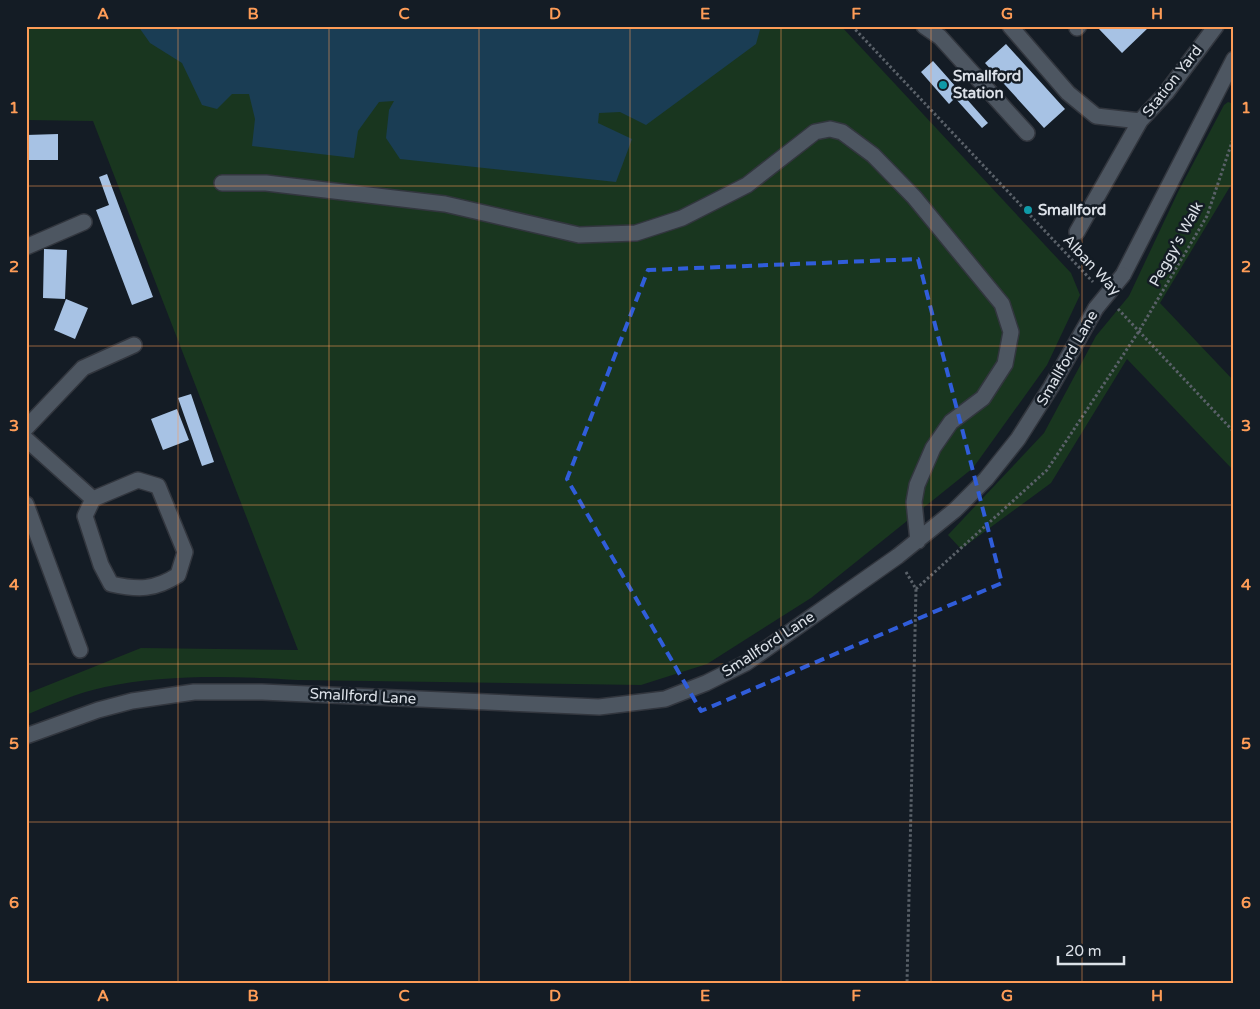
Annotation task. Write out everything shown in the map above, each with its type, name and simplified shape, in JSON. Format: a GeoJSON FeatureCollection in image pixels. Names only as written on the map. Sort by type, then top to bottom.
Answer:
{"type":"FeatureCollection","features":[{"type":"Feature","properties":{"kind":"street"},"geometry":{"type":"LineString","coordinates":[[924,26],[940,37],[1027,133]]}},
{"type":"Feature","properties":{"kind":"street","name":"Station Yard"},"geometry":{"type":"LineString","coordinates":[[1010,26],[1068,93],[1096,116],[1140,121],[1166,93],[1216,26]]}},
{"type":"Feature","properties":{"kind":"street","name":"Smallford Lane"},"geometry":{"type":"LineString","coordinates":[[26,736],[98,710],[132,701],[194,692],[262,692],[598,707],[665,698],[706,683],[746,662],[918,541],[955,510],[986,479],[1018,439],[1052,387],[1096,308],[1123,276],[1229,78],[1234,59]]}},
{"type":"Feature","properties":{"kind":"street"},"geometry":{"type":"LineString","coordinates":[[1077,232],[1140,121]]}},
{"type":"Feature","properties":{"kind":"street"},"geometry":{"type":"LineString","coordinates":[[222,183],[266,183],[444,204],[579,235],[636,233],[682,218],[747,185],[815,132],[830,129],[842,132],[873,154],[914,197],[1002,304],[1011,332],[1005,364],[983,398],[951,422],[932,448],[917,485],[914,502],[918,541]]}},
{"type":"Feature","properties":{"kind":"street"},"geometry":{"type":"LineString","coordinates":[[33,244],[84,222]]}},
{"type":"Feature","properties":{"kind":"street"},"geometry":{"type":"LineString","coordinates":[[26,428],[83,368],[134,346]]}},
{"type":"Feature","properties":{"kind":"street"},"geometry":{"type":"LineString","coordinates":[[26,439],[93,499]]}},
{"type":"Feature","properties":{"kind":"street"},"geometry":{"type":"LineString","coordinates":[[138,480],[158,486],[186,552],[178,575],[162,586],[133,589],[112,584],[101,565],[86,516],[93,499],[138,480]]}},
{"type":"Feature","properties":{"kind":"street"},"geometry":{"type":"LineString","coordinates":[[26,504],[80,650]]}},
{"type":"Feature","properties":{"kind":"path","name":"Alban Way"},"geometry":{"type":"LineString","coordinates":[[852,26],[1099,289]]}},
{"type":"Feature","properties":{"kind":"path","name":"Peggy's Walk"},"geometry":{"type":"LineString","coordinates":[[907,983],[916,589],[1047,470],[1139,331],[1207,216],[1234,136]]}},
{"type":"Feature","properties":{"kind":"path","name":"Alban Way"},"geometry":{"type":"LineString","coordinates":[[1112,303],[1234,432]]}},
{"type":"Feature","properties":{"kind":"highlighted area"},"geometry":{"type":"Polygon","coordinates":[[[918,259],[1002,583],[701,711],[567,479],[648,270],[918,259]]]}},
{"type":"Feature","properties":{"kind":"green space"},"geometry":{"type":"Polygon","coordinates":[[[26,26],[841,26],[1071,273],[1080,295],[1047,365],[973,468],[811,598],[707,664],[641,685],[298,680],[226,677],[176,678],[128,683],[95,689],[26,715],[26,694],[141,648],[298,650],[93,121],[26,120],[26,26]]]}},
{"type":"Feature","properties":{"kind":"green space"},"geometry":{"type":"Polygon","coordinates":[[[1228,102],[1234,104],[1234,180],[1160,303],[1234,381],[1234,471],[1127,359],[1051,483],[961,549],[948,535],[1044,433],[1096,336],[1129,296],[1178,192],[1224,105],[1228,102]]]}},
{"type":"Feature","properties":{"kind":"water"},"geometry":{"type":"Polygon","coordinates":[[[138,26],[761,26],[756,44],[646,125],[620,112],[599,113],[598,123],[632,139],[616,182],[400,159],[386,138],[389,110],[394,101],[379,102],[358,131],[354,158],[252,146],[255,119],[249,94],[232,94],[217,109],[202,105],[182,63],[150,43],[138,26]]]}},
{"type":"Feature","properties":{"kind":"building"},"geometry":{"type":"Polygon","coordinates":[[[1100,26],[1147,26],[1148,28],[1122,53],[1098,28],[1100,26]]]}},
{"type":"Feature","properties":{"kind":"building"},"geometry":{"type":"Polygon","coordinates":[[[1006,44],[1065,109],[1044,128],[985,63],[1006,44]]]}},
{"type":"Feature","properties":{"kind":"building","name":"Smallford Station"},"geometry":{"type":"Polygon","coordinates":[[[933,61],[988,123],[982,128],[955,98],[949,104],[921,72],[933,61]]]}},
{"type":"Feature","properties":{"kind":"building"},"geometry":{"type":"Polygon","coordinates":[[[58,134],[58,160],[28,160],[29,233],[26,233],[26,135],[58,134]]]}},
{"type":"Feature","properties":{"kind":"building"},"geometry":{"type":"Polygon","coordinates":[[[107,174],[153,297],[132,305],[96,210],[109,205],[99,177],[107,174]]]}},
{"type":"Feature","properties":{"kind":"building"},"geometry":{"type":"Polygon","coordinates":[[[44,249],[67,250],[65,299],[43,298],[44,249]]]}},
{"type":"Feature","properties":{"kind":"building"},"geometry":{"type":"Polygon","coordinates":[[[66,299],[88,308],[75,339],[54,330],[66,299]]]}},
{"type":"Feature","properties":{"kind":"building"},"geometry":{"type":"Polygon","coordinates":[[[191,394],[214,462],[202,466],[178,398],[191,394]]]}},
{"type":"Feature","properties":{"kind":"building"},"geometry":{"type":"Polygon","coordinates":[[[177,409],[189,440],[163,450],[151,419],[177,409]]]}},
{"type":"Feature","properties":{"kind":"place","name":"Smallford Station"},"geometry":{"type":"Point","coordinates":[943,85]}},
{"type":"Feature","properties":{"kind":"place","name":"Smallford"},"geometry":{"type":"Point","coordinates":[1028,210]}}]}
